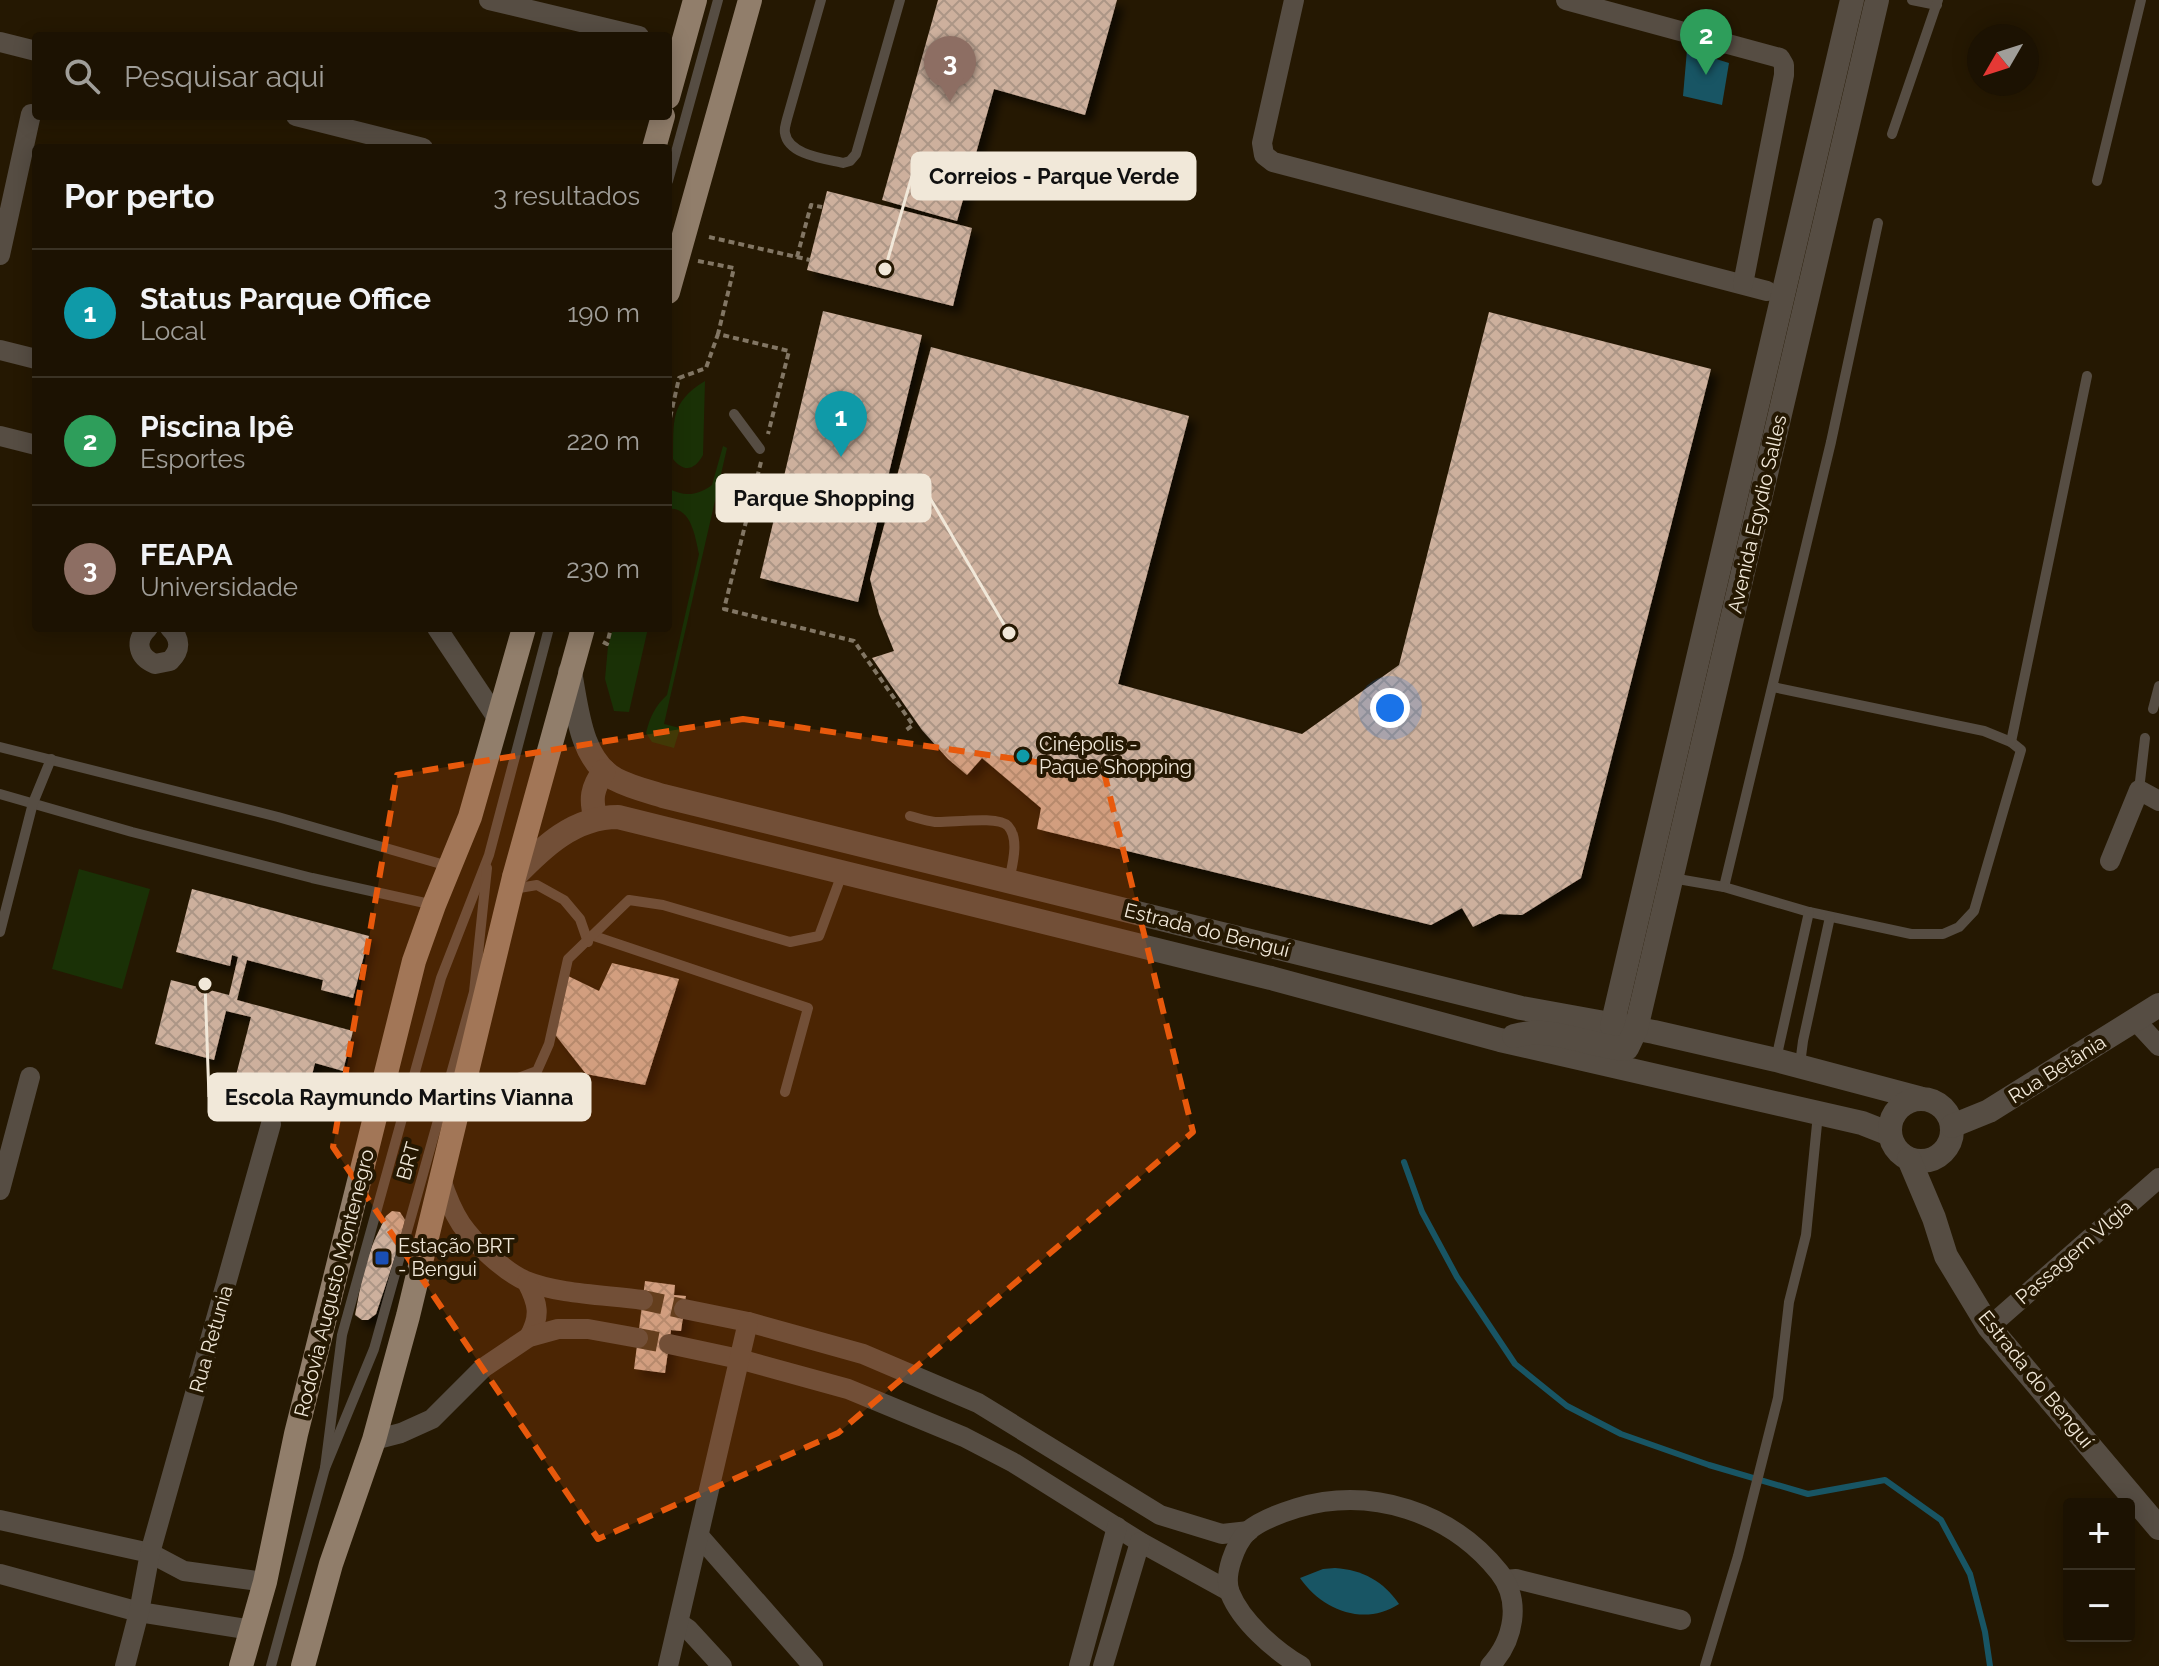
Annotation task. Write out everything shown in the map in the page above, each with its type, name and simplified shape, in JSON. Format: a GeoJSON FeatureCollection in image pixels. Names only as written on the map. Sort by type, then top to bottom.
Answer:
{"type":"FeatureCollection","features":[{"type":"Feature","properties":{"kind":"main road"},"geometry":{"type":"LineString","coordinates":[[672,67],[675,45],[695,0]]}},
{"type":"Feature","properties":{"kind":"main road"},"geometry":{"type":"LineString","coordinates":[[672,278],[750,0]]}},
{"type":"Feature","properties":{"kind":"main road"},"geometry":{"type":"LineString","coordinates":[[655,144],[662,120]]}},
{"type":"Feature","properties":{"kind":"main road","name":"Rodovia Augusto Montenegro"},"geometry":{"type":"LineString","coordinates":[[241,1666],[265,1582],[296,1434],[414,961],[470,817],[523,632]]}},
{"type":"Feature","properties":{"kind":"main road"},"geometry":{"type":"LineString","coordinates":[[303,1666],[331,1564],[374,1440],[408,1316],[512,883],[582,632]]}},
{"type":"Feature","properties":{"kind":"street"},"geometry":{"type":"LineString","coordinates":[[489,0],[622,32]]}},
{"type":"Feature","properties":{"kind":"street"},"geometry":{"type":"LineString","coordinates":[[1294,0],[1262,143],[1264,155],[1273,162],[1767,291]]}},
{"type":"Feature","properties":{"kind":"street"},"geometry":{"type":"LineString","coordinates":[[1566,0],[1780,58],[1784,75],[1743,284]]}},
{"type":"Feature","properties":{"kind":"street","name":"Avenida Egydio Salles"},"geometry":{"type":"LineString","coordinates":[[1624,1027],[1852,0]]}},
{"type":"Feature","properties":{"kind":"street","name":"Avenida Egydio Salles"},"geometry":{"type":"LineString","coordinates":[[1624,1027],[1672,878],[1877,0]]}},
{"type":"Feature","properties":{"kind":"street"},"geometry":{"type":"LineString","coordinates":[[0,42],[32,50]]}},
{"type":"Feature","properties":{"kind":"street"},"geometry":{"type":"LineString","coordinates":[[0,255],[31,114]]}},
{"type":"Feature","properties":{"kind":"street"},"geometry":{"type":"LineString","coordinates":[[312,120],[407,144]]}},
{"type":"Feature","properties":{"kind":"street"},"geometry":{"type":"LineString","coordinates":[[0,350],[32,358]]}},
{"type":"Feature","properties":{"kind":"street"},"geometry":{"type":"LineString","coordinates":[[0,436],[32,444]]}},
{"type":"Feature","properties":{"kind":"street"},"geometry":{"type":"LineString","coordinates":[[144,632],[139,649],[142,656],[155,664],[170,661],[179,649],[174,632]]}},
{"type":"Feature","properties":{"kind":"street"},"geometry":{"type":"LineString","coordinates":[[440,632],[499,721]]}},
{"type":"Feature","properties":{"kind":"street"},"geometry":{"type":"LineString","coordinates":[[570,672],[584,738],[591,755],[604,771],[592,794],[596,819]]}},
{"type":"Feature","properties":{"kind":"street","name":"Estrada do Benguí"},"geometry":{"type":"LineString","coordinates":[[604,771],[628,785],[663,796],[1521,1008],[1624,1027],[1788,1064],[1919,1098]]}},
{"type":"Feature","properties":{"kind":"street"},"geometry":{"type":"LineString","coordinates":[[2110,861],[2139,790],[2159,801]]}},
{"type":"Feature","properties":{"kind":"street","name":"Estrada do Benguí"},"geometry":{"type":"LineString","coordinates":[[512,883],[535,855],[561,833],[596,819],[618,817],[1271,978],[1500,1040],[1818,1112],[1890,1134]]}},
{"type":"Feature","properties":{"kind":"street"},"geometry":{"type":"LineString","coordinates":[[1271,978],[1277,948]]}},
{"type":"Feature","properties":{"kind":"street","name":"Rua Betânia"},"geometry":{"type":"LineString","coordinates":[[1952,1126],[1989,1111],[2159,1005]]}},
{"type":"Feature","properties":{"kind":"street"},"geometry":{"type":"LineString","coordinates":[[2135,1020],[2159,1046]]}},
{"type":"Feature","properties":{"kind":"street"},"geometry":{"type":"LineString","coordinates":[[1500,1040],[1525,1033],[1547,1032],[1625,1049],[1624,1027]]}},
{"type":"Feature","properties":{"kind":"street"},"geometry":{"type":"LineString","coordinates":[[0,1190],[30,1077]]}},
{"type":"Feature","properties":{"kind":"street"},"geometry":{"type":"LineString","coordinates":[[1919,1098],[1938,1103],[1946,1111],[1952,1126],[1947,1149],[1930,1161],[1919,1162],[1900,1153],[1893,1145],[1890,1134],[1890,1123],[1900,1106],[1919,1098]]}},
{"type":"Feature","properties":{"kind":"street","name":"Rua Retunia"},"geometry":{"type":"LineString","coordinates":[[125,1666],[150,1553],[271,1124]]}},
{"type":"Feature","properties":{"kind":"street","name":"Estrada do Benguí"},"geometry":{"type":"LineString","coordinates":[[1934,1218],[1940,1156]]}},
{"type":"Feature","properties":{"kind":"street","name":"Estrada do Benguí"},"geometry":{"type":"LineString","coordinates":[[1909,1159],[1946,1256],[1989,1327],[2159,1528]]}},
{"type":"Feature","properties":{"kind":"street","name":"Passagem Vlgia"},"geometry":{"type":"LineString","coordinates":[[1989,1327],[2159,1178]]}},
{"type":"Feature","properties":{"kind":"street"},"geometry":{"type":"LineString","coordinates":[[441,1179],[449,1203],[462,1226],[515,1275],[549,1288],[643,1300]]}},
{"type":"Feature","properties":{"kind":"street"},"geometry":{"type":"LineString","coordinates":[[527,1282],[536,1297],[537,1312],[536,1325],[529,1337]]}},
{"type":"Feature","properties":{"kind":"street"},"geometry":{"type":"LineString","coordinates":[[606,1331],[613,1296]]}},
{"type":"Feature","properties":{"kind":"street"},"geometry":{"type":"LineString","coordinates":[[684,1309],[748,1322],[863,1354],[978,1403],[1160,1515],[1222,1534],[1249,1531],[1288,1511],[1310,1504],[1354,1500],[1376,1501],[1409,1509],[1439,1522],[1475,1547],[1505,1580],[1512,1606],[1512,1620],[1505,1646],[1490,1666]]}},
{"type":"Feature","properties":{"kind":"street"},"geometry":{"type":"LineString","coordinates":[[668,1666],[748,1322]]}},
{"type":"Feature","properties":{"kind":"street"},"geometry":{"type":"LineString","coordinates":[[374,1440],[401,1433],[432,1419],[483,1368],[529,1337],[558,1329],[606,1331],[638,1338]]}},
{"type":"Feature","properties":{"kind":"street"},"geometry":{"type":"LineString","coordinates":[[669,1344],[739,1359],[848,1389],[964,1437],[1014,1463],[1140,1542],[1229,1591],[1256,1630],[1301,1666]]}},
{"type":"Feature","properties":{"kind":"street"},"geometry":{"type":"LineString","coordinates":[[964,1437],[978,1403]]}},
{"type":"Feature","properties":{"kind":"street"},"geometry":{"type":"LineString","coordinates":[[1014,1463],[1027,1432]]}},
{"type":"Feature","properties":{"kind":"street"},"geometry":{"type":"LineString","coordinates":[[0,1520],[150,1553],[184,1571],[265,1582]]}},
{"type":"Feature","properties":{"kind":"street"},"geometry":{"type":"LineString","coordinates":[[1079,1666],[1117,1527]]}},
{"type":"Feature","properties":{"kind":"street"},"geometry":{"type":"LineString","coordinates":[[1229,1591],[1233,1555],[1249,1531]]}},
{"type":"Feature","properties":{"kind":"street"},"geometry":{"type":"LineString","coordinates":[[700,1537],[813,1666]]}},
{"type":"Feature","properties":{"kind":"street"},"geometry":{"type":"LineString","coordinates":[[1103,1666],[1140,1542]]}},
{"type":"Feature","properties":{"kind":"street"},"geometry":{"type":"LineString","coordinates":[[0,1574],[139,1612],[252,1630]]}},
{"type":"Feature","properties":{"kind":"street"},"geometry":{"type":"LineString","coordinates":[[1505,1580],[1516,1579],[1681,1620]]}},
{"type":"Feature","properties":{"kind":"street"},"geometry":{"type":"LineString","coordinates":[[679,1623],[722,1666]]}},
{"type":"Feature","properties":{"kind":"street"},"geometry":{"type":"LineString","coordinates":[[1088,1633],[1111,1640]]}},
{"type":"Feature","properties":{"kind":"lane"},"geometry":{"type":"LineString","coordinates":[[672,167],[718,0]]}},
{"type":"Feature","properties":{"kind":"lane"},"geometry":{"type":"LineString","coordinates":[[821,0],[785,133],[790,145],[797,150],[843,163],[856,154],[900,0]]}},
{"type":"Feature","properties":{"kind":"lane"},"geometry":{"type":"LineString","coordinates":[[1892,134],[1937,2],[1912,0]]}},
{"type":"Feature","properties":{"kind":"lane"},"geometry":{"type":"LineString","coordinates":[[2097,181],[2141,0]]}},
{"type":"Feature","properties":{"kind":"lane"},"geometry":{"type":"LineString","coordinates":[[1724,887],[1831,442],[1878,223]]}},
{"type":"Feature","properties":{"kind":"lane"},"geometry":{"type":"LineString","coordinates":[[2011,742],[2087,376]]}},
{"type":"Feature","properties":{"kind":"lane"},"geometry":{"type":"LineString","coordinates":[[734,414],[763,449]]}},
{"type":"Feature","properties":{"kind":"lane","name":"BRT"},"geometry":{"type":"LineString","coordinates":[[325,1468],[342,1335],[441,978],[489,855],[548,632]]}},
{"type":"Feature","properties":{"kind":"lane"},"geometry":{"type":"LineString","coordinates":[[2153,709],[2159,686]]}},
{"type":"Feature","properties":{"kind":"lane"},"geometry":{"type":"LineString","coordinates":[[1672,878],[1724,887],[1809,912],[1911,934],[1943,934],[1959,927],[1974,911],[2021,750],[2011,742],[1984,731],[1773,687]]}},
{"type":"Feature","properties":{"kind":"lane"},"geometry":{"type":"LineString","coordinates":[[2139,790],[2145,738]]}},
{"type":"Feature","properties":{"kind":"lane"},"geometry":{"type":"LineString","coordinates":[[0,747],[278,817],[450,867]]}},
{"type":"Feature","properties":{"kind":"lane"},"geometry":{"type":"LineString","coordinates":[[0,932],[33,803],[51,759]]}},
{"type":"Feature","properties":{"kind":"lane"},"geometry":{"type":"LineString","coordinates":[[0,794],[132,832],[336,884],[434,905]]}},
{"type":"Feature","properties":{"kind":"lane"},"geometry":{"type":"LineString","coordinates":[[910,816],[931,822],[996,820],[1007,825],[1014,849],[1009,881]]}},
{"type":"Feature","properties":{"kind":"lane","name":"BRT"},"geometry":{"type":"LineString","coordinates":[[271,1666],[325,1468],[374,1349],[474,992],[489,855]]}},
{"type":"Feature","properties":{"kind":"lane"},"geometry":{"type":"LineString","coordinates":[[460,1100],[537,1071],[549,1044],[568,959],[629,900],[663,905],[790,942],[819,936],[843,872]]}},
{"type":"Feature","properties":{"kind":"lane"},"geometry":{"type":"LineString","coordinates":[[512,883],[537,885],[564,900],[591,939],[808,1008],[785,1092]]}},
{"type":"Feature","properties":{"kind":"lane"},"geometry":{"type":"LineString","coordinates":[[1788,1064],[1809,912]]}},
{"type":"Feature","properties":{"kind":"lane"},"geometry":{"type":"LineString","coordinates":[[1788,1064],[1803,1041],[1830,917]]}},
{"type":"Feature","properties":{"kind":"lane"},"geometry":{"type":"LineString","coordinates":[[1705,1666],[1738,1556],[1778,1398],[1789,1302],[1806,1235],[1818,1112]]}},
{"type":"Feature","properties":{"kind":"path"},"geometry":{"type":"LineString","coordinates":[[797,257],[811,205],[822,207]]}},
{"type":"Feature","properties":{"kind":"path"},"geometry":{"type":"LineString","coordinates":[[709,237],[810,260]]}},
{"type":"Feature","properties":{"kind":"path"},"geometry":{"type":"LineString","coordinates":[[672,409],[679,378],[706,368],[734,268],[678,256]]}},
{"type":"Feature","properties":{"kind":"path"},"geometry":{"type":"LineString","coordinates":[[718,334],[789,351],[724,609],[854,641],[913,725],[906,730]]}},
{"type":"Feature","properties":{"kind":"highlighted area"},"geometry":{"type":"Polygon","coordinates":[[[743,719],[1104,772],[1193,1132],[838,1433],[598,1539],[333,1147],[397,775],[743,719]]]}},
{"type":"Feature","properties":{"kind":"green space"},"geometry":{"type":"Polygon","coordinates":[[[705,381],[703,455],[693,467],[685,468],[673,459],[676,414],[685,397],[705,381]]]}},
{"type":"Feature","properties":{"kind":"green space"},"geometry":{"type":"Polygon","coordinates":[[[723,446],[727,448],[664,724],[680,728],[674,748],[652,742],[646,733],[654,712],[667,695],[699,554],[687,517],[672,509],[672,490],[690,494],[712,485],[723,446]]]}},
{"type":"Feature","properties":{"kind":"green space"},"geometry":{"type":"Polygon","coordinates":[[[612,632],[647,632],[629,712],[614,711],[605,679],[612,632]]]}},
{"type":"Feature","properties":{"kind":"green space"},"geometry":{"type":"Polygon","coordinates":[[[79,869],[150,889],[122,989],[52,969],[79,869]]]}},
{"type":"Feature","properties":{"kind":"water"},"geometry":{"type":"Polygon","coordinates":[[[1687,50],[1729,63],[1722,105],[1683,96],[1687,50]]]}},
{"type":"Feature","properties":{"kind":"water"},"geometry":{"type":"Polygon","coordinates":[[[1335,1568],[1372,1578],[1399,1604],[1372,1614],[1345,1612],[1320,1599],[1300,1578],[1335,1568]]]}},
{"type":"Feature","properties":{"kind":"building"},"geometry":{"type":"Polygon","coordinates":[[[938,0],[1117,0],[1085,115],[994,89],[957,221],[882,200],[938,0]]]}},
{"type":"Feature","properties":{"kind":"building"},"geometry":{"type":"Polygon","coordinates":[[[827,191],[972,228],[953,306],[807,270],[827,191]]]}},
{"type":"Feature","properties":{"kind":"building"},"geometry":{"type":"Polygon","coordinates":[[[823,311],[922,335],[858,602],[760,578],[823,311]]]}},
{"type":"Feature","properties":{"kind":"building"},"geometry":{"type":"Polygon","coordinates":[[[1489,312],[1711,369],[1581,878],[1522,915],[1499,914],[1473,927],[1462,908],[1431,925],[1037,829],[1041,808],[982,758],[967,775],[948,759],[922,730],[872,658],[894,651],[879,614],[870,579],[931,347],[1189,416],[1118,684],[1302,734],[1399,665],[1489,312]]]}},
{"type":"Feature","properties":{"kind":"building"},"geometry":{"type":"Polygon","coordinates":[[[192,889],[369,936],[353,998],[321,990],[323,980],[247,960],[237,1000],[353,1031],[343,1071],[315,1063],[309,1087],[296,1083],[293,1098],[234,1083],[251,1017],[226,1011],[214,1060],[155,1044],[171,980],[229,995],[238,957],[232,955],[230,966],[176,952],[192,889]]]}},
{"type":"Feature","properties":{"kind":"building"},"geometry":{"type":"Polygon","coordinates":[[[612,963],[679,979],[645,1085],[586,1074],[553,1032],[566,975],[599,991],[612,963]]]}},
{"type":"Feature","properties":{"kind":"building","name":"Estação BRT - Bengui"},"geometry":{"type":"Polygon","coordinates":[[[392,1211],[400,1212],[405,1220],[398,1248],[376,1314],[362,1320],[355,1315],[364,1268],[386,1216],[392,1211]]]}},
{"type":"Feature","properties":{"kind":"building"},"geometry":{"type":"Polygon","coordinates":[[[645,1281],[675,1285],[674,1295],[686,1296],[681,1331],[671,1330],[665,1373],[634,1369],[645,1281]]]}},
{"type":"Feature","properties":{"kind":"waterway"},"geometry":{"type":"LineString","coordinates":[[1404,1162],[1422,1212],[1457,1277],[1515,1364],[1567,1406],[1621,1434],[1709,1465],[1808,1494],[1885,1480],[1941,1520],[1970,1574],[1990,1666]]}},
{"type":"Feature","properties":{"kind":"tunnel"},"geometry":{"type":"LineString","coordinates":[[643,1300],[684,1309]]}},
{"type":"Feature","properties":{"kind":"tunnel"},"geometry":{"type":"LineString","coordinates":[[638,1338],[669,1344]]}},
{"type":"Feature","properties":{"kind":"place","name":"Piscina Ipê"},"geometry":{"type":"Point","coordinates":[1706,75]}},
{"type":"Feature","properties":{"kind":"place","name":"FEAPA"},"geometry":{"type":"Point","coordinates":[950,102]}},
{"type":"Feature","properties":{"kind":"place","name":"Correios - Parque Verde"},"geometry":{"type":"Point","coordinates":[885,269]}},
{"type":"Feature","properties":{"kind":"place","name":"Status Parque Office"},"geometry":{"type":"Point","coordinates":[841,457]}},
{"type":"Feature","properties":{"kind":"place","name":"Parque Shopping"},"geometry":{"type":"Point","coordinates":[1009,633]}},
{"type":"Feature","properties":{"kind":"place","name":"Cinépolis - Paque Shopping"},"geometry":{"type":"Point","coordinates":[1023,756]}},
{"type":"Feature","properties":{"kind":"place","name":"Escola Raymundo Martins Vianna"},"geometry":{"type":"Point","coordinates":[205,984]}},
{"type":"Feature","properties":{"kind":"place","name":"Estação BRT - Bengui"},"geometry":{"type":"Point","coordinates":[382,1258]}}]}
